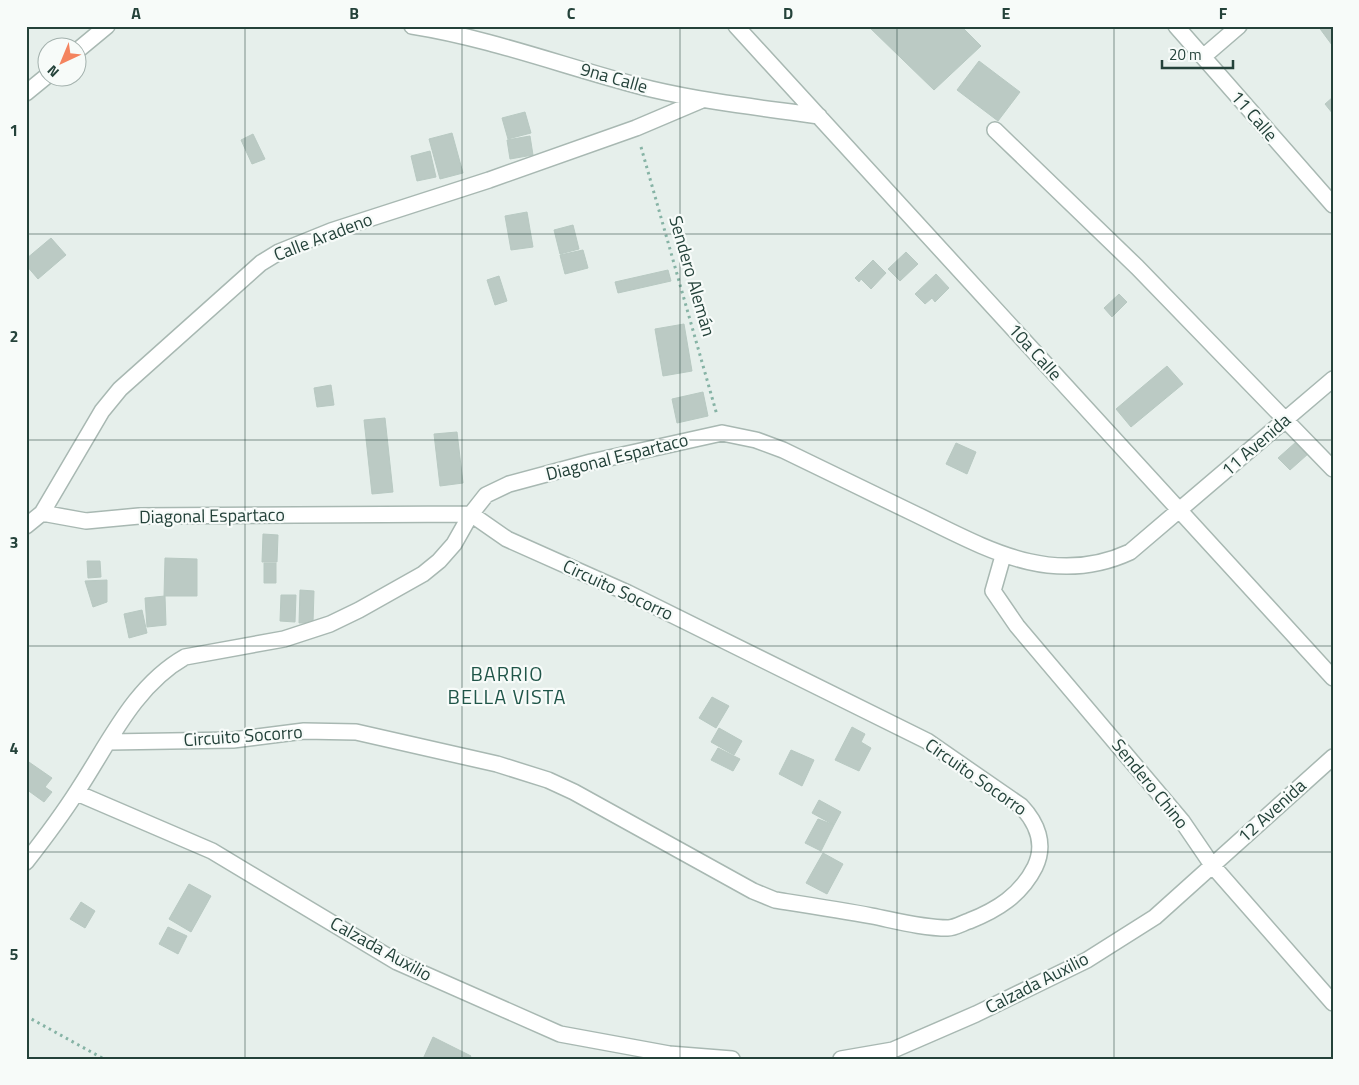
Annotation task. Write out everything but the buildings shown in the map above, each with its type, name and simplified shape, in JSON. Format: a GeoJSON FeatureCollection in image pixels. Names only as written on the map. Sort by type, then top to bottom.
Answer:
{"type":"FeatureCollection","features":[{"type":"Feature","properties":{"kind":"street"},"geometry":{"type":"LineString","coordinates":[[88,41],[106,26]]}},
{"type":"Feature","properties":{"kind":"street","name":"9na Calle"},"geometry":{"type":"LineString","coordinates":[[412,26],[488,41],[650,88],[702,100],[819,116]]}},
{"type":"Feature","properties":{"kind":"street","name":"10a Calle"},"geometry":{"type":"LineString","coordinates":[[736,26],[1333,678]]}},
{"type":"Feature","properties":{"kind":"street","name":"11 Calle"},"geometry":{"type":"LineString","coordinates":[[1176,26],[1333,205]]}},
{"type":"Feature","properties":{"kind":"street"},"geometry":{"type":"LineString","coordinates":[[1203,57],[1239,26]]}},
{"type":"Feature","properties":{"kind":"street"},"geometry":{"type":"LineString","coordinates":[[26,93],[38,83]]}},
{"type":"Feature","properties":{"kind":"street","name":"Calle Aradeno"},"geometry":{"type":"LineString","coordinates":[[42,513],[102,411],[120,390],[270,257],[331,231],[490,180],[636,128],[702,100]]}},
{"type":"Feature","properties":{"kind":"street"},"geometry":{"type":"LineString","coordinates":[[995,130],[1137,268],[1284,421],[1333,469]]}},
{"type":"Feature","properties":{"kind":"street","name":"11 Avenida"},"geometry":{"type":"LineString","coordinates":[[1180,511],[1333,379]]}},
{"type":"Feature","properties":{"kind":"street","name":"Diagonal Espartaco"},"geometry":{"type":"LineString","coordinates":[[42,513],[86,520],[148,516],[471,514],[486,495],[509,484],[591,462],[722,432],[756,440],[783,450],[1003,556],[1053,566],[1080,567],[1110,562],[1130,552],[1180,511]]}},
{"type":"Feature","properties":{"kind":"street"},"geometry":{"type":"LineString","coordinates":[[26,526],[42,513]]}},
{"type":"Feature","properties":{"kind":"street"},"geometry":{"type":"LineString","coordinates":[[26,862],[77,793],[139,695],[172,664],[185,657],[284,640],[330,624],[359,610],[423,574],[454,544],[471,514]]}},
{"type":"Feature","properties":{"kind":"street","name":"Circuito Socorro"},"geometry":{"type":"LineString","coordinates":[[109,742],[233,740],[304,731],[356,732],[394,740],[497,764],[548,780],[574,792],[753,891],[775,900],[915,924],[949,928],[992,912],[1013,897],[1031,875],[1038,862],[1040,848],[1038,831],[1031,817],[1021,806],[927,742],[628,593],[507,538],[471,514]]}},
{"type":"Feature","properties":{"kind":"street","name":"Sendero Chino"},"geometry":{"type":"LineString","coordinates":[[1003,556],[993,590],[1017,626],[1182,821],[1212,865],[1333,1003]]}},
{"type":"Feature","properties":{"kind":"street","name":"12 Avenida"},"geometry":{"type":"LineString","coordinates":[[1212,865],[1333,757]]}},
{"type":"Feature","properties":{"kind":"street","name":"Calzada Auxilio"},"geometry":{"type":"LineString","coordinates":[[77,793],[212,851],[396,962],[560,1034],[669,1054],[732,1059]]}},
{"type":"Feature","properties":{"kind":"street","name":"Calzada Auxilio"},"geometry":{"type":"LineString","coordinates":[[841,1059],[893,1050],[976,1014],[1087,960],[1155,917],[1212,865]]}},
{"type":"Feature","properties":{"kind":"path","name":"Sendero Alemán"},"geometry":{"type":"LineString","coordinates":[[636,128],[722,432]]}},
{"type":"Feature","properties":{"kind":"path"},"geometry":{"type":"LineString","coordinates":[[26,1016],[104,1059]]}},
{"type":"Feature","properties":{"kind":"district","name":"BARRIO BELLA VISTA"},"geometry":{"type":"Point","coordinates":[507,686]}}]}
